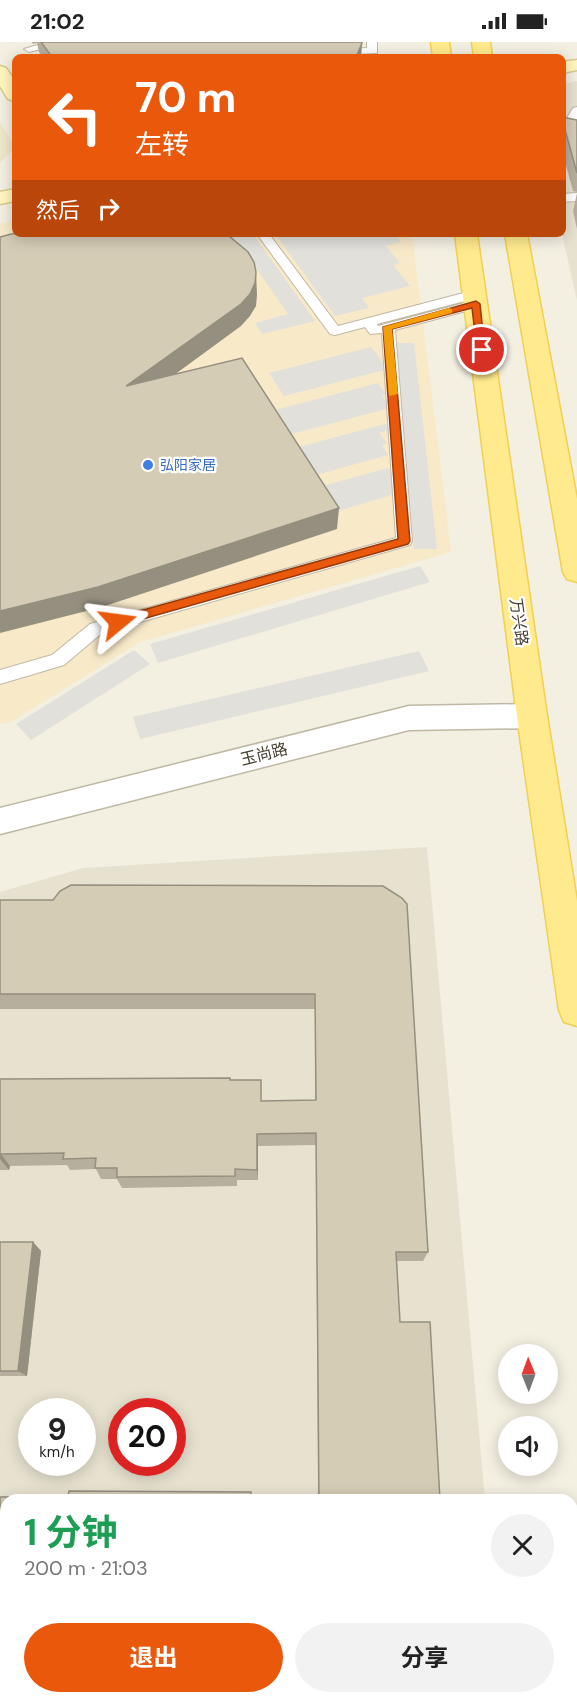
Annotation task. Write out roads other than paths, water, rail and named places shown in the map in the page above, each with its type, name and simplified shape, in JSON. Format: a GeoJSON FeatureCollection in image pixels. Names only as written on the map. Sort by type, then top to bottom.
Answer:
{"type":"FeatureCollection","features":[{"type":"Feature","properties":{"kind":"main road","name":"万兴路"},"geometry":{"type":"LineString","coordinates":[[466,237],[532,717],[577,1010]]}},
{"type":"Feature","properties":{"kind":"main road"},"geometry":{"type":"LineString","coordinates":[[517,237],[573,529],[577,572]]}},
{"type":"Feature","properties":{"kind":"street"},"geometry":{"type":"LineString","coordinates":[[0,73],[12,90]]}},
{"type":"Feature","properties":{"kind":"street","name":"玉尚路"},"geometry":{"type":"LineString","coordinates":[[0,821],[409,718],[532,717]]}},
{"type":"Feature","properties":{"kind":"lane"},"geometry":{"type":"LineString","coordinates":[[29,49],[63,42]]}},
{"type":"Feature","properties":{"kind":"lane"},"geometry":{"type":"LineString","coordinates":[[328,52],[373,51],[372,42]]}},
{"type":"Feature","properties":{"kind":"lane"},"geometry":{"type":"LineString","coordinates":[[574,133],[571,121],[577,110]]}},
{"type":"Feature","properties":{"kind":"lane"},"geometry":{"type":"LineString","coordinates":[[265,237],[335,330],[475,299]]}},
{"type":"Feature","properties":{"kind":"lane"},"geometry":{"type":"LineString","coordinates":[[368,322],[375,331],[475,299]]}},
{"type":"Feature","properties":{"kind":"lane"},"geometry":{"type":"LineString","coordinates":[[0,676],[58,660],[96,628],[404,541],[388,327]]}},
{"type":"Feature","properties":{"kind":"place","name":"弘阳家居"},"geometry":{"type":"Point","coordinates":[148,465]}}]}
